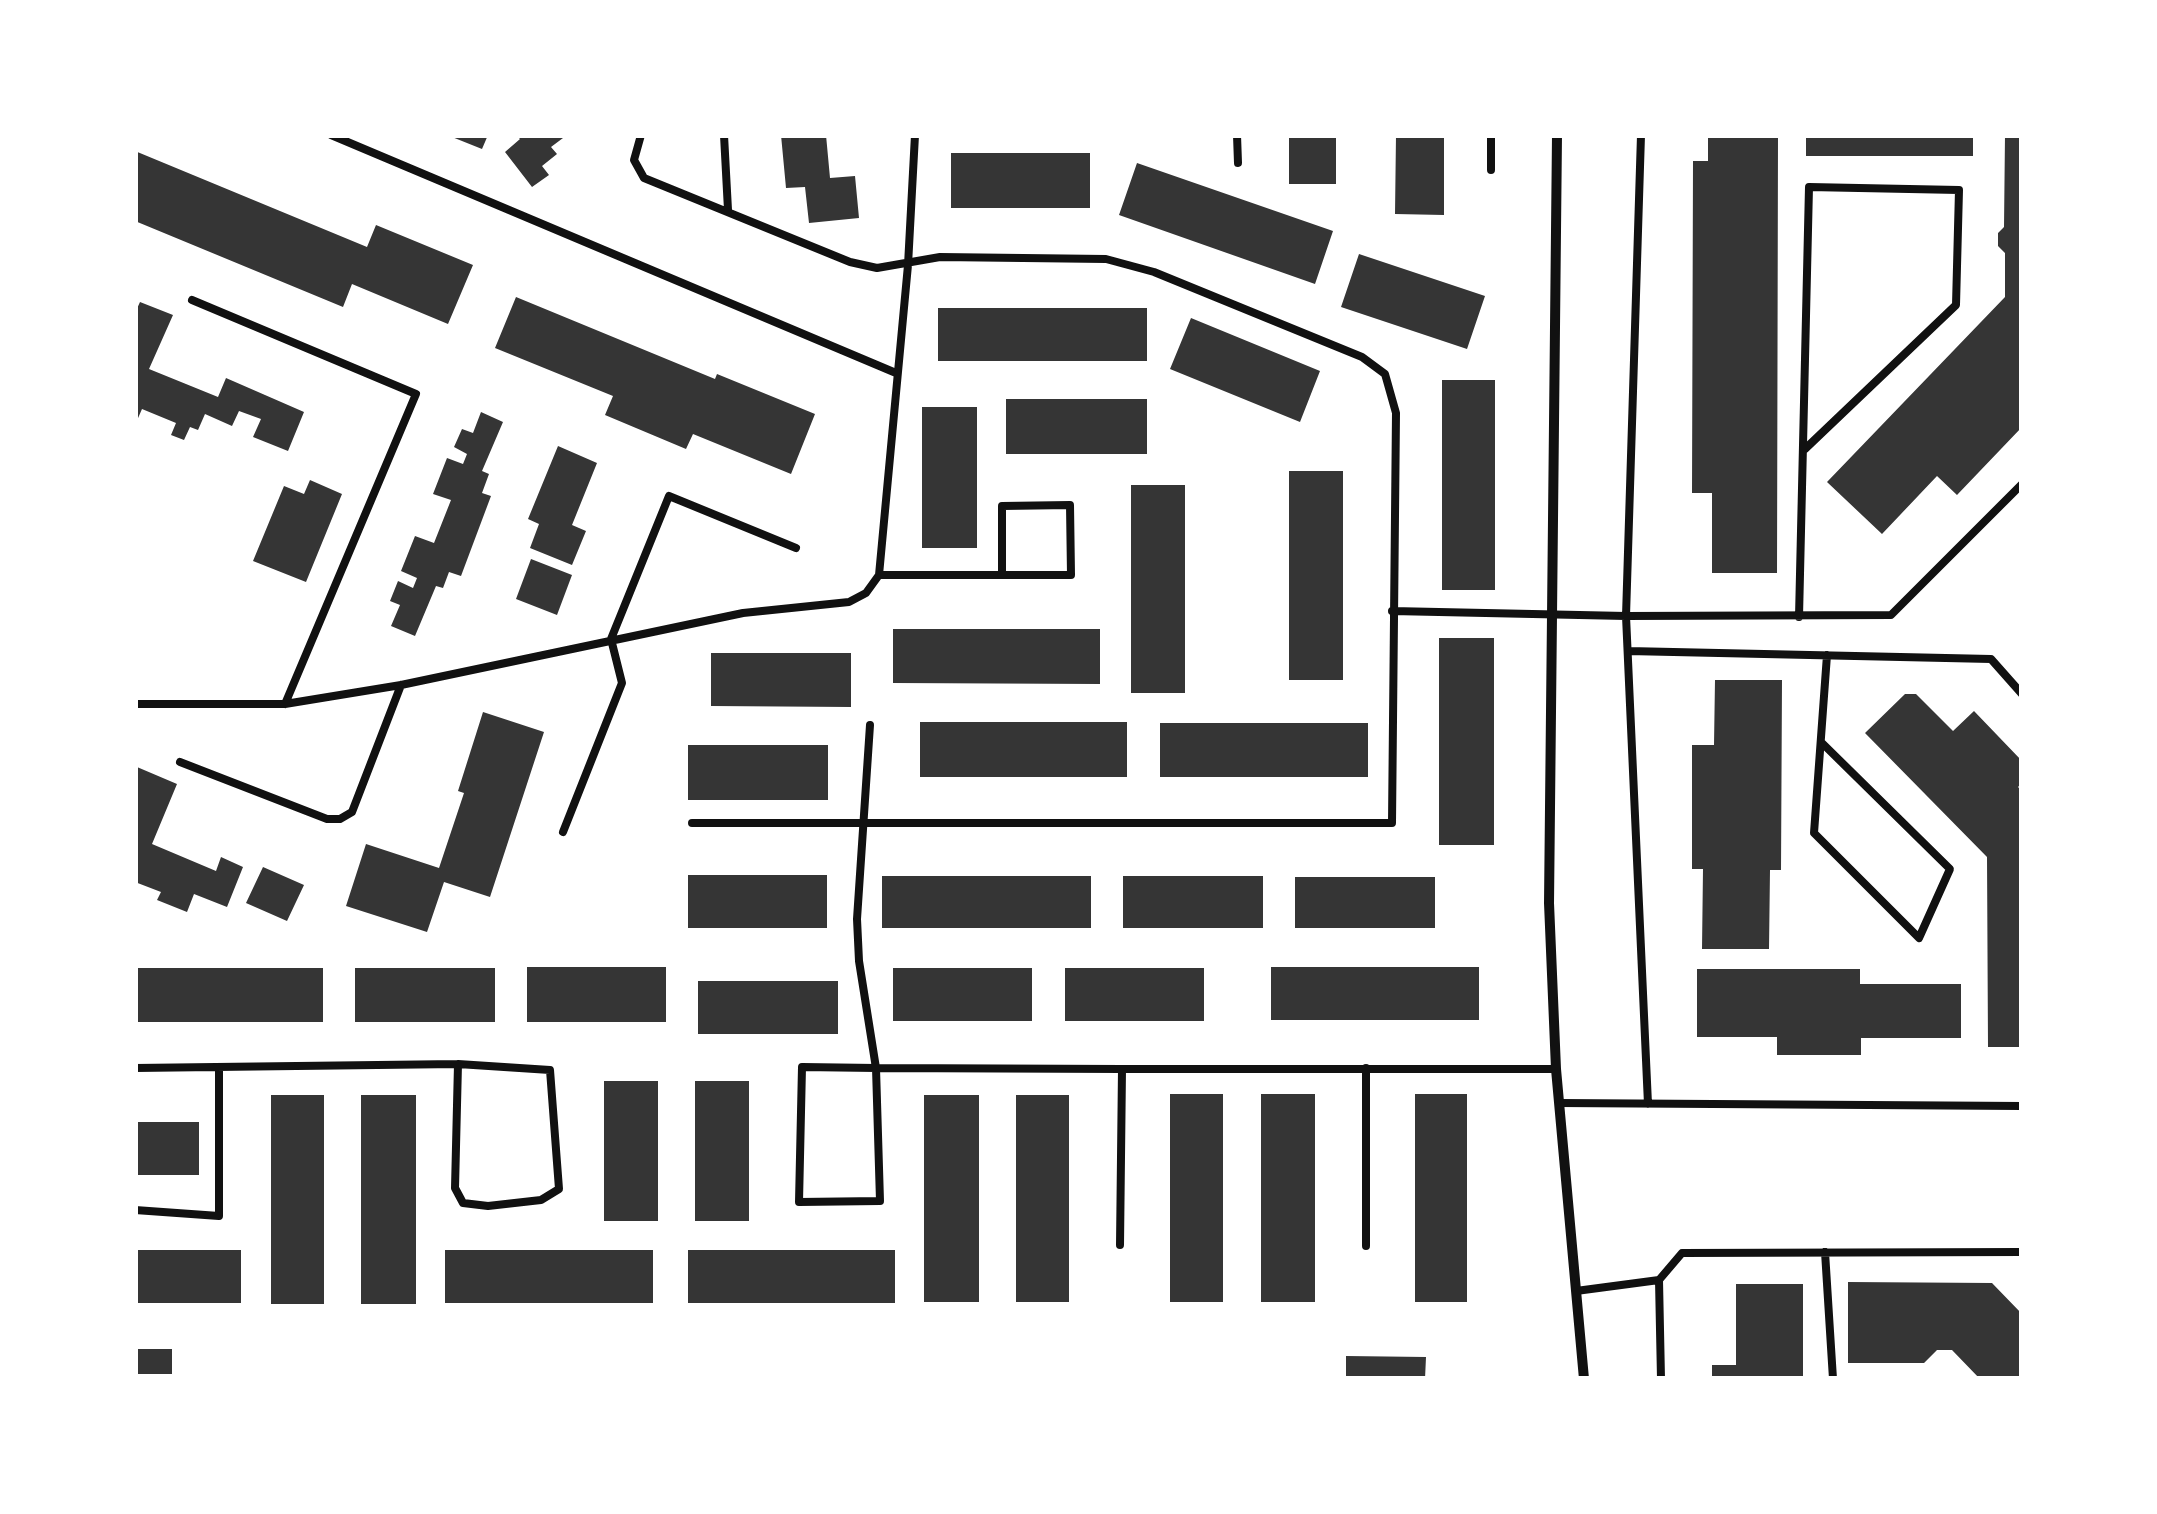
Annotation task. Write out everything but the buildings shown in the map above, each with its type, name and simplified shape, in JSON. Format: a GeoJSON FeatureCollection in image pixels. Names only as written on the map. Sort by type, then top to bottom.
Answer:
{"type":"FeatureCollection","features":[{"type":"Feature","properties":{"kind":"street"},"geometry":{"type":"LineString","coordinates":[[1557,135],[1548,903],[1556,1069],[1584,1379]]}},
{"type":"Feature","properties":{"kind":"lane"},"geometry":{"type":"LineString","coordinates":[[331,135],[896,373]]}},
{"type":"Feature","properties":{"kind":"lane"},"geometry":{"type":"LineString","coordinates":[[641,135],[634,160],[644,178],[850,262],[877,268],[940,257],[1106,259],[1154,272],[1362,358],[1386,374],[1396,413],[1392,823],[692,823]]}},
{"type":"Feature","properties":{"kind":"lane"},"geometry":{"type":"LineString","coordinates":[[724,135],[728,210]]}},
{"type":"Feature","properties":{"kind":"lane"},"geometry":{"type":"LineString","coordinates":[[135,704],[285,704],[743,613],[849,602],[866,594],[879,575],[908,265],[915,135]]}},
{"type":"Feature","properties":{"kind":"lane"},"geometry":{"type":"LineString","coordinates":[[1237,135],[1238,164]]}},
{"type":"Feature","properties":{"kind":"lane"},"geometry":{"type":"LineString","coordinates":[[1491,135],[1491,170]]}},
{"type":"Feature","properties":{"kind":"lane"},"geometry":{"type":"LineString","coordinates":[[1640,135],[1626,616],[1648,1104]]}},
{"type":"Feature","properties":{"kind":"lane"},"geometry":{"type":"LineString","coordinates":[[1798,617],[1809,187],[1959,190],[1956,305],[1805,448]]}},
{"type":"Feature","properties":{"kind":"lane"},"geometry":{"type":"LineString","coordinates":[[192,300],[416,394],[285,704]]}},
{"type":"Feature","properties":{"kind":"lane"},"geometry":{"type":"LineString","coordinates":[[1392,611],[1626,616],[1891,615],[2022,484]]}},
{"type":"Feature","properties":{"kind":"lane"},"geometry":{"type":"LineString","coordinates":[[563,832],[622,683],[612,639],[670,496],[796,548]]}},
{"type":"Feature","properties":{"kind":"lane"},"geometry":{"type":"LineString","coordinates":[[879,575],[1002,575],[1071,575],[1070,505],[1002,506],[1002,575]]}},
{"type":"Feature","properties":{"kind":"lane"},"geometry":{"type":"LineString","coordinates":[[1628,651],[1991,659],[2022,694]]}},
{"type":"Feature","properties":{"kind":"lane"},"geometry":{"type":"LineString","coordinates":[[1821,742],[1950,868],[1920,938],[1814,833],[1827,656]]}},
{"type":"Feature","properties":{"kind":"lane"},"geometry":{"type":"LineString","coordinates":[[180,762],[327,819],[340,819],[352,812],[401,684]]}},
{"type":"Feature","properties":{"kind":"lane"},"geometry":{"type":"LineString","coordinates":[[870,726],[857,920],[858,961],[876,1068],[880,1201],[800,1202],[802,1067],[876,1068],[1122,1069],[1556,1069]]}},
{"type":"Feature","properties":{"kind":"lane"},"geometry":{"type":"LineString","coordinates":[[135,1068],[458,1064],[550,1070],[559,1189],[541,1200],[488,1206],[464,1203],[455,1188],[458,1064]]}},
{"type":"Feature","properties":{"kind":"lane"},"geometry":{"type":"LineString","coordinates":[[135,1210],[219,1216],[219,1068]]}},
{"type":"Feature","properties":{"kind":"lane"},"geometry":{"type":"LineString","coordinates":[[1366,1068],[1366,1246]]}},
{"type":"Feature","properties":{"kind":"lane"},"geometry":{"type":"LineString","coordinates":[[1120,1245],[1122,1069]]}},
{"type":"Feature","properties":{"kind":"lane"},"geometry":{"type":"LineString","coordinates":[[1559,1104],[2022,1106]]}},
{"type":"Feature","properties":{"kind":"lane"},"geometry":{"type":"LineString","coordinates":[[1825,1252],[1833,1379]]}},
{"type":"Feature","properties":{"kind":"lane"},"geometry":{"type":"LineString","coordinates":[[1661,1379],[1660,1280],[1682,1253],[2022,1252]]}},
{"type":"Feature","properties":{"kind":"lane"},"geometry":{"type":"LineString","coordinates":[[1576,1291],[1660,1280]]}}]}
